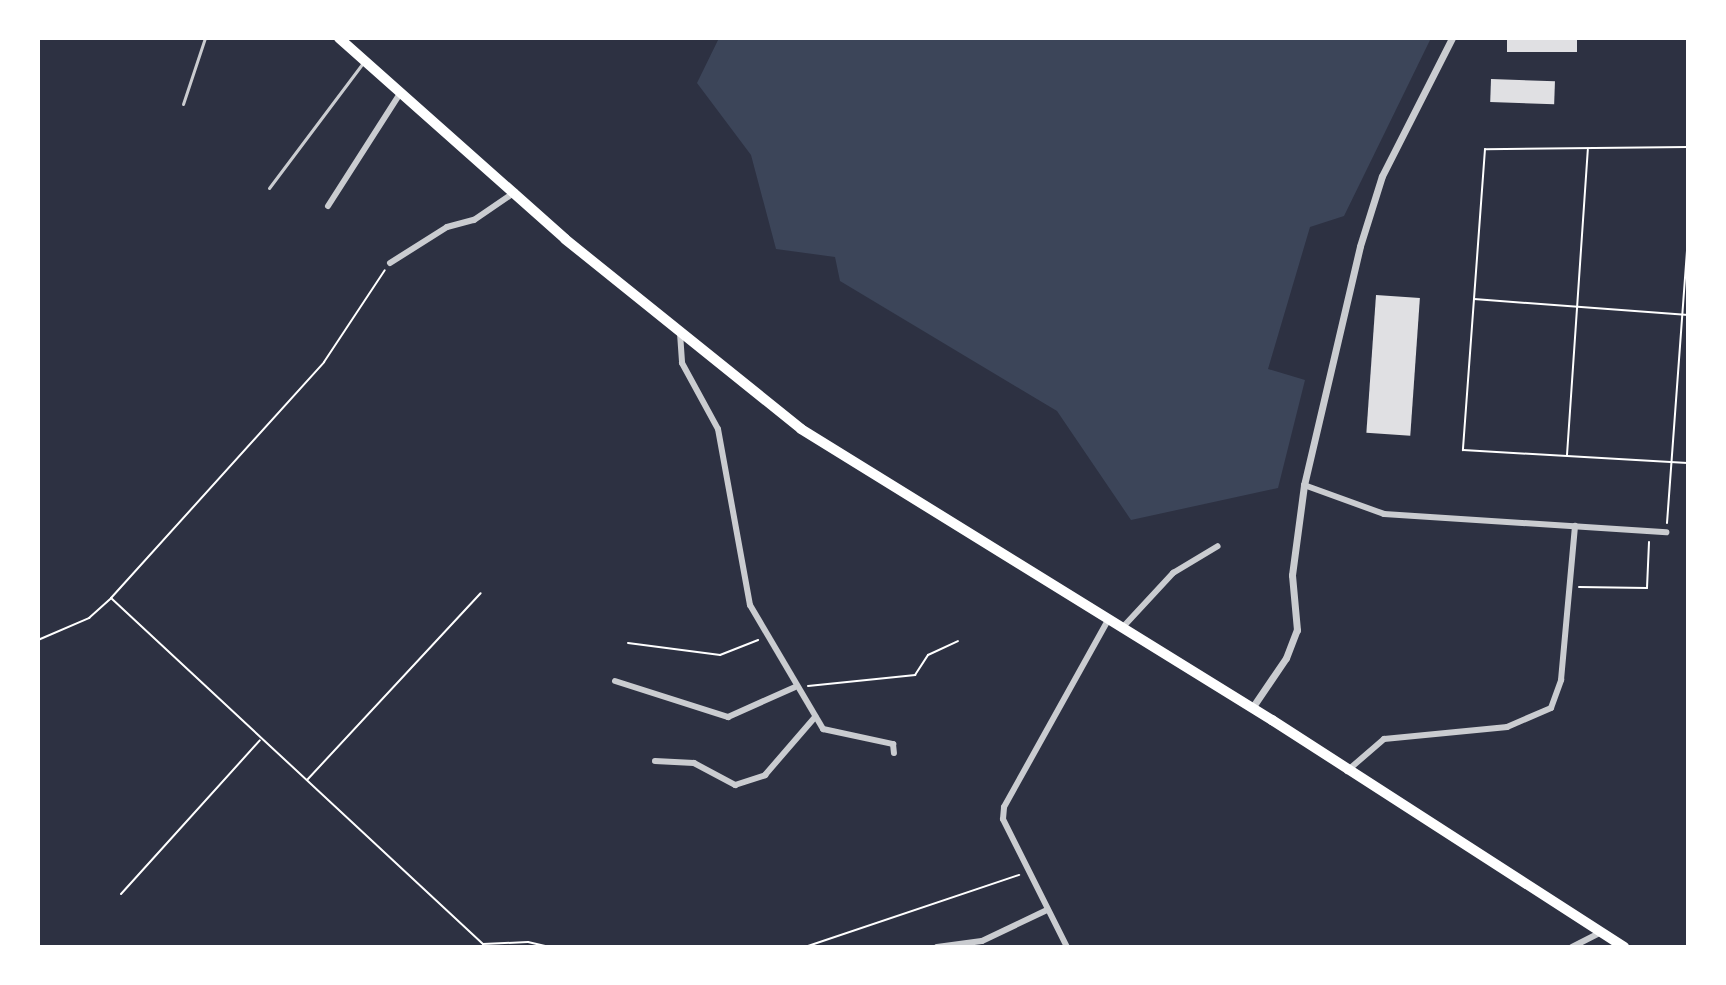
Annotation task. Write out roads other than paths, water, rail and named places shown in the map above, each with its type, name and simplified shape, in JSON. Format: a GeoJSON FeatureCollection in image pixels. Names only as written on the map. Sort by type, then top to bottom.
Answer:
{"type":"FeatureCollection","features":[{"type":"Feature","properties":{"kind":"highway"},"geometry":{"type":"LineString","coordinates":[[339,38],[680,333],[801,429],[1107,622],[1252,708],[1624,947]]}},
{"type":"Feature","properties":{"kind":"street"},"geometry":{"type":"LineString","coordinates":[[1252,708],[1286,658],[1297,630],[1292,575],[1304,485],[1331,356],[1382,176],[1452,38]]}},
{"type":"Feature","properties":{"kind":"street"},"geometry":{"type":"LineString","coordinates":[[328,206],[401,92]]}},
{"type":"Feature","properties":{"kind":"street"},"geometry":{"type":"LineString","coordinates":[[390,263],[447,227],[474,220],[515,192]]}},
{"type":"Feature","properties":{"kind":"street"},"geometry":{"type":"LineString","coordinates":[[680,333],[682,363],[718,429],[750,605],[766,637],[823,729],[893,744],[894,753]]}},
{"type":"Feature","properties":{"kind":"street"},"geometry":{"type":"LineString","coordinates":[[1304,485],[1384,514],[1666,532]]}},
{"type":"Feature","properties":{"kind":"street"},"geometry":{"type":"LineString","coordinates":[[1347,771],[1384,739],[1507,727],[1551,708],[1561,680],[1573,587],[1575,526]]}},
{"type":"Feature","properties":{"kind":"street"},"geometry":{"type":"LineString","coordinates":[[1121,630],[1173,573],[1218,546]]}},
{"type":"Feature","properties":{"kind":"street"},"geometry":{"type":"LineString","coordinates":[[1067,947],[1027,873],[1003,819],[1004,807],[1107,622]]}},
{"type":"Feature","properties":{"kind":"street"},"geometry":{"type":"LineString","coordinates":[[615,681],[728,717],[767,704],[795,687]]}},
{"type":"Feature","properties":{"kind":"street"},"geometry":{"type":"LineString","coordinates":[[655,761],[694,763],[735,785],[765,775],[815,717]]}},
{"type":"Feature","properties":{"kind":"street"},"geometry":{"type":"LineString","coordinates":[[937,947],[970,945],[1047,910]]}},
{"type":"Feature","properties":{"kind":"street"},"geometry":{"type":"LineString","coordinates":[[1572,947],[1601,932]]}},
{"type":"Feature","properties":{"kind":"lane"},"geometry":{"type":"LineString","coordinates":[[183,104],[205,38]]}},
{"type":"Feature","properties":{"kind":"lane"},"geometry":{"type":"LineString","coordinates":[[269,188],[364,61]]}}]}
